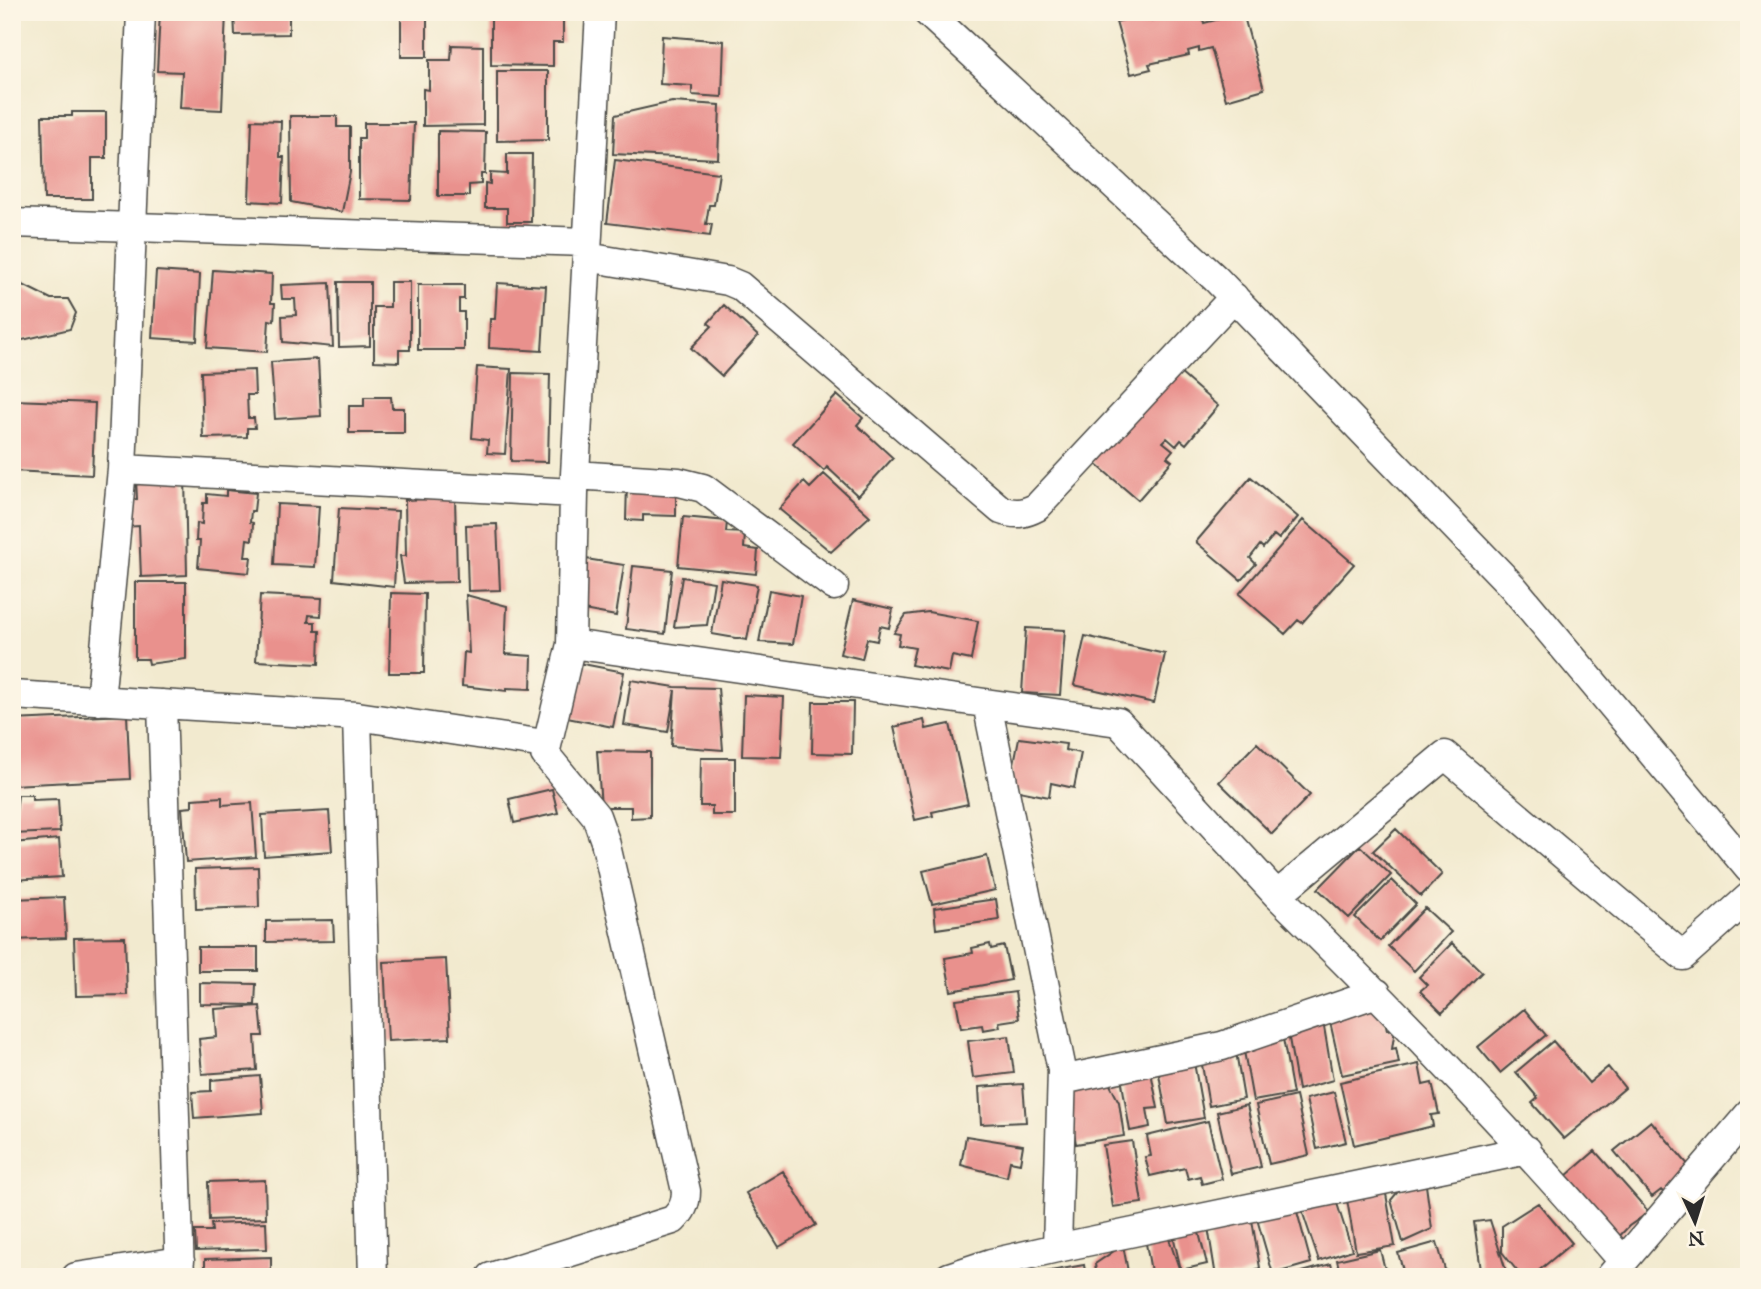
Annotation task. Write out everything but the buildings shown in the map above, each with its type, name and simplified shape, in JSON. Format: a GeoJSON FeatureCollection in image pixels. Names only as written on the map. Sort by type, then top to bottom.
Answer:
{"type":"FeatureCollection","features":[{"type":"Feature","properties":{"kind":"street"},"geometry":{"type":"LineString","coordinates":[[100,701],[122,469],[141,12]]}},
{"type":"Feature","properties":{"kind":"street"},"geometry":{"type":"LineString","coordinates":[[492,1277],[673,1220],[681,1213],[686,1201],[606,841],[596,816],[545,754],[545,744],[571,644],[575,484],[600,12]]}},
{"type":"Feature","properties":{"kind":"street"},"geometry":{"type":"LineString","coordinates":[[927,12],[1234,297],[1513,587],[1749,869]]}},
{"type":"Feature","properties":{"kind":"street"},"geometry":{"type":"LineString","coordinates":[[12,223],[132,226],[587,250],[729,281],[740,286],[1002,510],[1012,513],[1025,513],[1037,507],[1234,297]]}},
{"type":"Feature","properties":{"kind":"street"},"geometry":{"type":"LineString","coordinates":[[122,469],[575,484],[679,482],[703,488],[834,586]]}},
{"type":"Feature","properties":{"kind":"street"},"geometry":{"type":"LineString","coordinates":[[571,644],[1118,722],[1278,895],[1377,993],[1527,1150],[1616,1269],[1749,1114]]}},
{"type":"Feature","properties":{"kind":"street"},"geometry":{"type":"LineString","coordinates":[[12,695],[358,716],[545,744]]}},
{"type":"Feature","properties":{"kind":"street"},"geometry":{"type":"LineString","coordinates":[[76,1277],[180,1269],[162,704]]}},
{"type":"Feature","properties":{"kind":"street"},"geometry":{"type":"LineString","coordinates":[[988,704],[1062,1080],[1057,1248]]}},
{"type":"Feature","properties":{"kind":"street"},"geometry":{"type":"LineString","coordinates":[[358,716],[373,1277]]}},
{"type":"Feature","properties":{"kind":"street"},"geometry":{"type":"LineString","coordinates":[[1278,895],[1445,755],[1683,956],[1749,897]]}},
{"type":"Feature","properties":{"kind":"street"},"geometry":{"type":"LineString","coordinates":[[1062,1080],[1222,1046],[1377,993]]}},
{"type":"Feature","properties":{"kind":"street"},"geometry":{"type":"LineString","coordinates":[[949,1277],[966,1269],[1057,1248],[1527,1150]]}}]}
